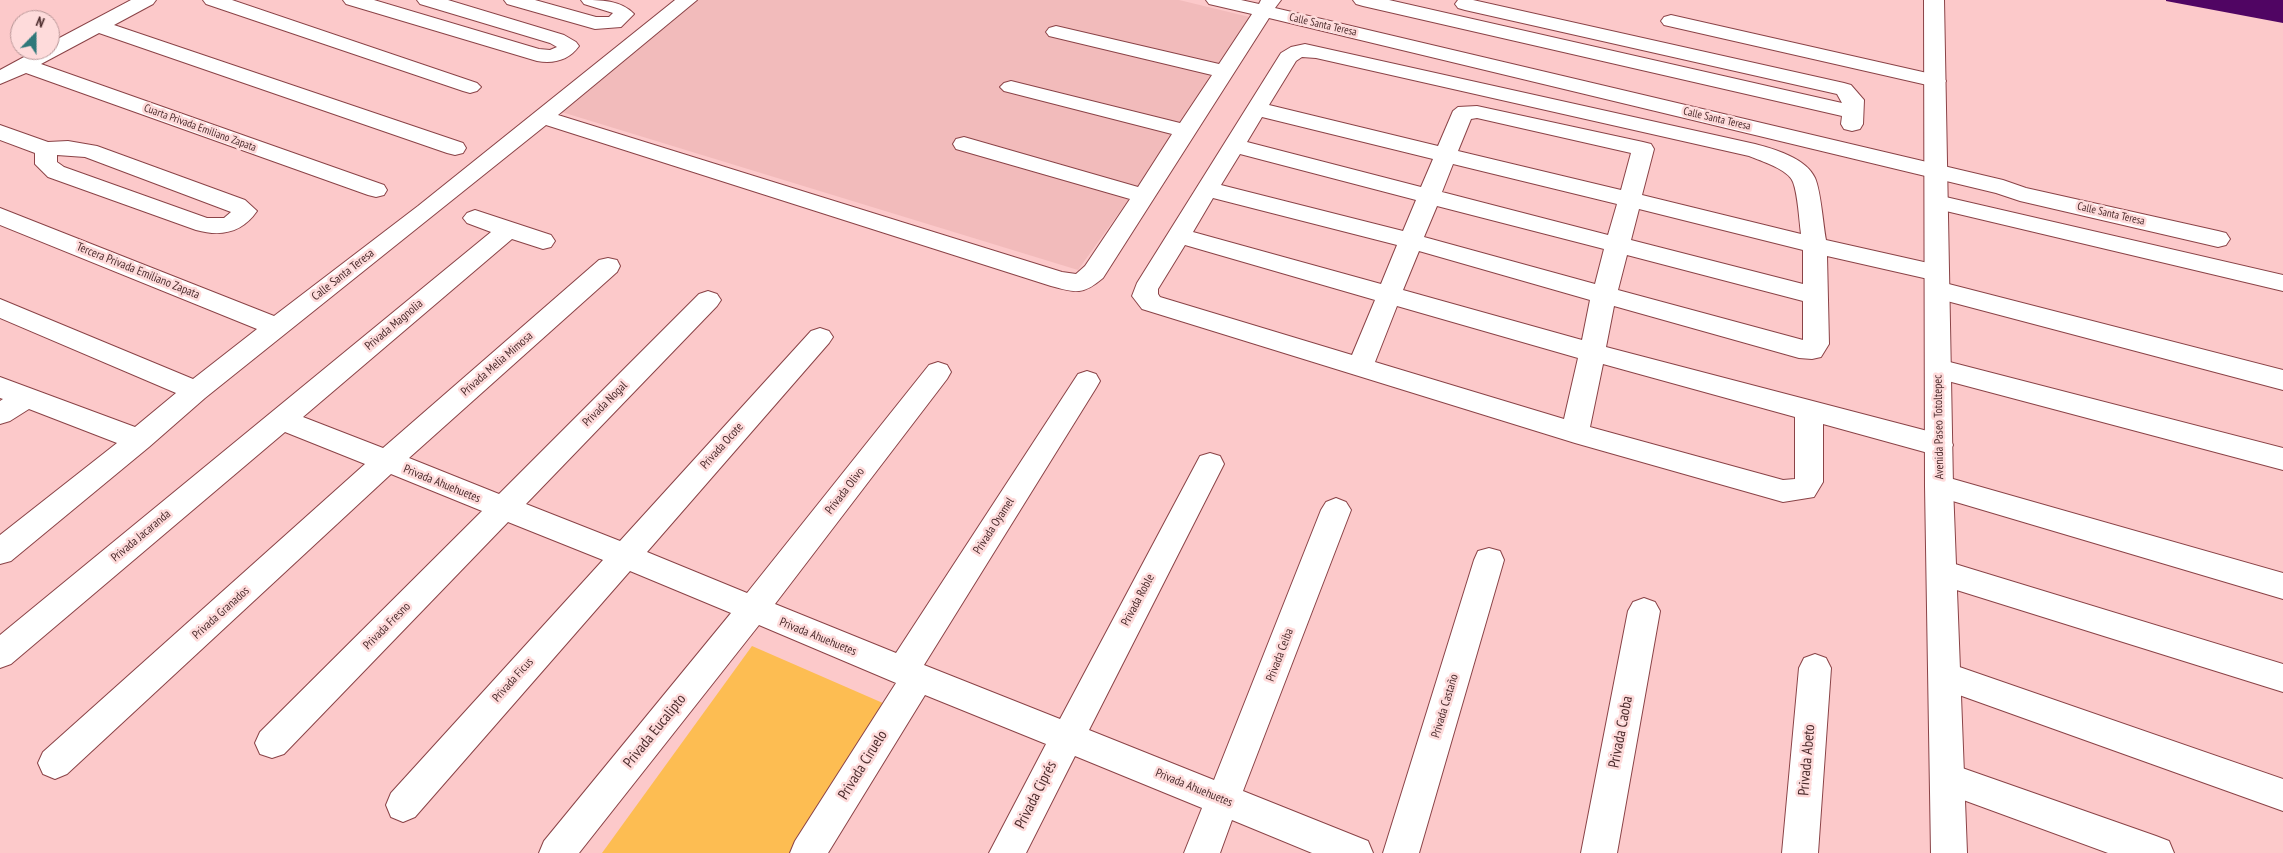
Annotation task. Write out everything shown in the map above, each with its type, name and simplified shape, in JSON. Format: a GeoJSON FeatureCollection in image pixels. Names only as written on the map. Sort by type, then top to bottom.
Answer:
{"type":"FeatureCollection","features":[{"type":"Feature","properties":{"kind":"street"},"geometry":{"type":"LineString","coordinates":[[0,78],[146,0]]}},
{"type":"Feature","properties":{"kind":"street"},"geometry":{"type":"LineString","coordinates":[[213,0],[470,87]]}},
{"type":"Feature","properties":{"kind":"street"},"geometry":{"type":"LineString","coordinates":[[353,0],[537,54],[557,55],[566,51],[569,46],[557,38],[427,0]]}},
{"type":"Feature","properties":{"kind":"street"},"geometry":{"type":"LineString","coordinates":[[514,0],[595,23],[614,23],[624,14],[622,10],[615,7],[591,0]]}},
{"type":"Feature","properties":{"kind":"street","name":"Calle Santa Teresa"},"geometry":{"type":"LineString","coordinates":[[4,543],[139,440],[196,391],[426,211],[687,0]]}},
{"type":"Feature","properties":{"kind":"street","name":"Calle Santa Teresa"},"geometry":{"type":"LineString","coordinates":[[1216,0],[1267,6],[2003,187],[2020,194],[2218,239]]}},
{"type":"Feature","properties":{"kind":"street"},"geometry":{"type":"LineString","coordinates":[[1362,0],[1852,112]]}},
{"type":"Feature","properties":{"kind":"street"},"geometry":{"type":"LineString","coordinates":[[1448,0],[1844,89],[1853,100],[1850,150]]}},
{"type":"Feature","properties":{"kind":"street","name":"Avenida Paseo Totoltepec"},"geometry":{"type":"LineString","coordinates":[[1934,0],[1939,486],[1949,853]]}},
{"type":"Feature","properties":{"kind":"street"},"geometry":{"type":"LineString","coordinates":[[542,118],[1060,280],[1081,283],[1094,272],[1267,6]]}},
{"type":"Feature","properties":{"kind":"street"},"geometry":{"type":"LineString","coordinates":[[1671,21],[1936,81]]}},
{"type":"Feature","properties":{"kind":"street"},"geometry":{"type":"LineString","coordinates":[[98,26],[455,148]]}},
{"type":"Feature","properties":{"kind":"street"},"geometry":{"type":"LineString","coordinates":[[1056,32],[1225,72]]}},
{"type":"Feature","properties":{"kind":"street"},"geometry":{"type":"LineString","coordinates":[[1646,138],[1302,50],[1295,51],[1288,57],[1146,289],[1145,296],[1151,303],[1360,367],[1574,432],[1783,491],[1794,492],[1804,489],[1809,482],[1809,410]]}},
{"type":"Feature","properties":{"kind":"street","name":"Cuarta Privada Emiliano Zapata"},"geometry":{"type":"LineString","coordinates":[[24,65],[376,190]]}},
{"type":"Feature","properties":{"kind":"street"},"geometry":{"type":"LineString","coordinates":[[1011,87],[1185,131]]}},
{"type":"Feature","properties":{"kind":"street"},"geometry":{"type":"LineString","coordinates":[[1257,109],[1815,245],[2283,380]]}},
{"type":"Feature","properties":{"kind":"street"},"geometry":{"type":"LineString","coordinates":[[1208,189],[1410,241],[1812,350],[1816,344],[1815,245],[1804,179],[1794,169],[1777,159],[1755,151],[1646,138],[1477,112],[1466,112],[1461,116],[1445,154],[1429,196],[1410,241],[1360,367]]}},
{"type":"Feature","properties":{"kind":"street"},"geometry":{"type":"LineString","coordinates":[[0,132],[46,149],[68,148],[89,150],[237,205],[244,211],[238,221],[220,227],[204,225],[56,172],[46,164],[46,149]]}},
{"type":"Feature","properties":{"kind":"street"},"geometry":{"type":"LineString","coordinates":[[1574,432],[1604,295],[1646,138]]}},
{"type":"Feature","properties":{"kind":"street"},"geometry":{"type":"LineString","coordinates":[[964,144],[1144,196]]}},
{"type":"Feature","properties":{"kind":"street"},"geometry":{"type":"LineString","coordinates":[[1234,146],[1816,296]]}},
{"type":"Feature","properties":{"kind":"street"},"geometry":{"type":"LineString","coordinates":[[1937,202],[2283,283]]}},
{"type":"Feature","properties":{"kind":"street","name":"Tercera Privada Emiliano Zapata"},"geometry":{"type":"LineString","coordinates":[[0,216],[276,327]]}},
{"type":"Feature","properties":{"kind":"street"},"geometry":{"type":"LineString","coordinates":[[475,218],[543,241]]}},
{"type":"Feature","properties":{"kind":"street","name":"Privada Magnolia"},"geometry":{"type":"LineString","coordinates":[[281,419],[508,230]]}},
{"type":"Feature","properties":{"kind":"street"},"geometry":{"type":"LineString","coordinates":[[1180,236],[1390,293],[1591,352],[1939,445]]}},
{"type":"Feature","properties":{"kind":"street","name":"Privada Melia Mimosa"},"geometry":{"type":"LineString","coordinates":[[386,462],[608,266]]}},
{"type":"Feature","properties":{"kind":"street","name":"Privada Nogal"},"geometry":{"type":"LineString","coordinates":[[503,509],[708,300]]}},
{"type":"Feature","properties":{"kind":"street"},"geometry":{"type":"LineString","coordinates":[[0,308],[196,391]]}},
{"type":"Feature","properties":{"kind":"street","name":"Privada Ocote"},"geometry":{"type":"LineString","coordinates":[[623,556],[820,337]]}},
{"type":"Feature","properties":{"kind":"street"},"geometry":{"type":"LineString","coordinates":[[1938,369],[2283,459]]}},
{"type":"Feature","properties":{"kind":"street","name":"Privada Olivo"},"geometry":{"type":"LineString","coordinates":[[752,610],[938,372]]}},
{"type":"Feature","properties":{"kind":"street","name":"Privada Oyamel"},"geometry":{"type":"LineString","coordinates":[[910,674],[1087,381]]}},
{"type":"Feature","properties":{"kind":"street"},"geometry":{"type":"LineString","coordinates":[[0,387],[139,440]]}},
{"type":"Feature","properties":{"kind":"street"},"geometry":{"type":"LineString","coordinates":[[0,414],[25,398]]}},
{"type":"Feature","properties":{"kind":"street","name":"Privada Ahuehuetes"},"geometry":{"type":"LineString","coordinates":[[281,419],[1355,853]]}},
{"type":"Feature","properties":{"kind":"street","name":"Privada Jacaranda"},"geometry":{"type":"LineString","coordinates":[[0,654],[281,419]]}},
{"type":"Feature","properties":{"kind":"street","name":"Privada Granados"},"geometry":{"type":"LineString","coordinates":[[55,764],[386,462]]}},
{"type":"Feature","properties":{"kind":"street","name":"Privada Roble"},"geometry":{"type":"LineString","coordinates":[[1066,737],[1210,464]]}},
{"type":"Feature","properties":{"kind":"street"},"geometry":{"type":"LineString","coordinates":[[1939,486],[2283,586]]}},
{"type":"Feature","properties":{"kind":"street","name":"Privada Fresno"},"geometry":{"type":"LineString","coordinates":[[272,743],[503,509]]}},
{"type":"Feature","properties":{"kind":"street","name":"Privada Ceiba"},"geometry":{"type":"LineString","coordinates":[[1202,853],[1336,510]]}},
{"type":"Feature","properties":{"kind":"street","name":"Privada Ficus"},"geometry":{"type":"LineString","coordinates":[[402,805],[623,556]]}},
{"type":"Feature","properties":{"kind":"street","name":"Privada Castaño"},"geometry":{"type":"LineString","coordinates":[[1401,853],[1489,560]]}},
{"type":"Feature","properties":{"kind":"street"},"geometry":{"type":"LineString","coordinates":[[1942,573],[2283,678]]}},
{"type":"Feature","properties":{"kind":"street","name":"Privada Eucalipto"},"geometry":{"type":"LineString","coordinates":[[558,853],[752,610]]}},
{"type":"Feature","properties":{"kind":"street","name":"Privada Caoba"},"geometry":{"type":"LineString","coordinates":[[1599,853],[1644,611]]}},
{"type":"Feature","properties":{"kind":"street","name":"Privada Abeto"},"geometry":{"type":"LineString","coordinates":[[1800,853],[1814,668]]}},
{"type":"Feature","properties":{"kind":"street","name":"Privada Ciruelo"},"geometry":{"type":"LineString","coordinates":[[808,853],[910,674]]}},
{"type":"Feature","properties":{"kind":"street"},"geometry":{"type":"LineString","coordinates":[[1945,676],[2283,795]]}},
{"type":"Feature","properties":{"kind":"street","name":"Privada Ciprés"},"geometry":{"type":"LineString","coordinates":[[1007,853],[1066,737]]}},
{"type":"Feature","properties":{"kind":"street"},"geometry":{"type":"LineString","coordinates":[[1948,779],[2156,853]]}},
{"type":"Feature","properties":{"kind":"shaded area"},"geometry":{"type":"Polygon","coordinates":[[[696,0],[1179,0],[1258,19],[1078,270],[555,110],[696,0]]]}},
{"type":"Feature","properties":{"kind":"shaded area"},"geometry":{"type":"Polygon","coordinates":[[[752,646],[892,707],[795,853],[602,853],[752,646]]]}},
{"type":"Feature","properties":{"kind":"building"},"geometry":{"type":"Polygon","coordinates":[[[2283,0],[2283,23],[2166,1],[2283,0]]]}}]}
